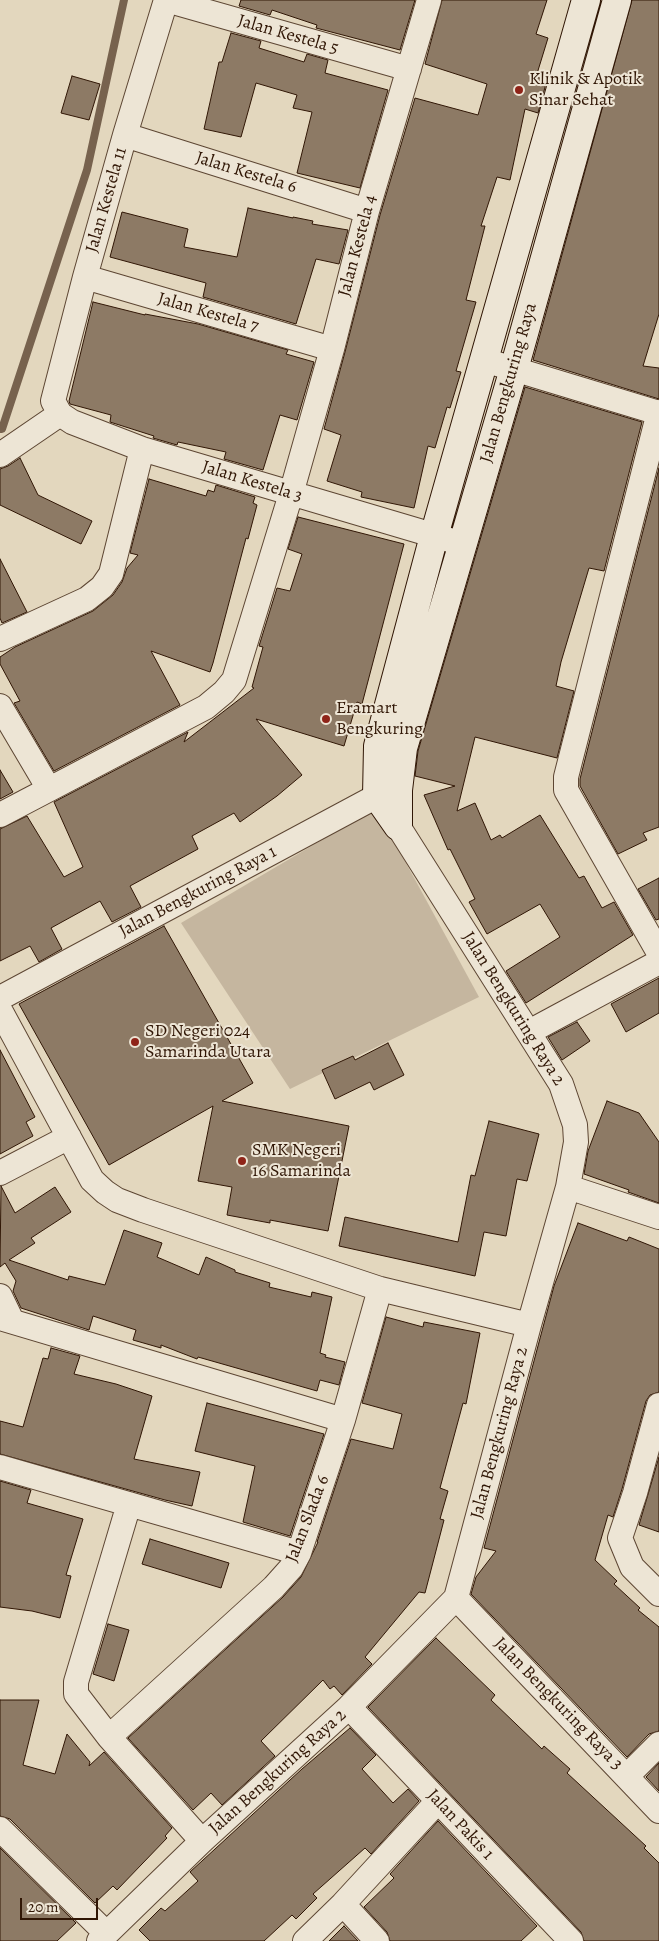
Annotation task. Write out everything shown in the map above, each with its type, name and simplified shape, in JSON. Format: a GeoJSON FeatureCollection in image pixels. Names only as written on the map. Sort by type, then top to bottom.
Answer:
{"type":"FeatureCollection","features":[{"type":"Feature","properties":{"kind":"street","name":"Jalan Kestela 5"},"geometry":{"type":"LineString","coordinates":[[166,0],[409,69]]}},
{"type":"Feature","properties":{"kind":"street","name":"Jalan Kestela 11"},"geometry":{"type":"LineString","coordinates":[[56,408],[85,278],[125,135],[166,0]]}},
{"type":"Feature","properties":{"kind":"street","name":"Jalan Kestela 4"},"geometry":{"type":"LineString","coordinates":[[0,815],[206,707],[224,692],[234,680],[291,494],[332,349],[367,211],[429,0]]}},
{"type":"Feature","properties":{"kind":"street","name":"Jalan Bengkuring Raya"},"geometry":{"type":"LineString","coordinates":[[388,779],[378,746],[434,536],[586,0]]}},
{"type":"Feature","properties":{"kind":"street","name":"Jalan Bengkuring Raya"},"geometry":{"type":"LineString","coordinates":[[388,779],[403,748],[514,369],[618,0]]}},
{"type":"Feature","properties":{"kind":"street","name":"Jalan Kestela 6"},"geometry":{"type":"LineString","coordinates":[[125,135],[367,211]]}},
{"type":"Feature","properties":{"kind":"street","name":"Jalan Kestela 7"},"geometry":{"type":"LineString","coordinates":[[85,278],[332,349]]}},
{"type":"Feature","properties":{"kind":"street"},"geometry":{"type":"LineString","coordinates":[[484,360],[659,412],[566,777],[566,790],[659,952]]}},
{"type":"Feature","properties":{"kind":"street"},"geometry":{"type":"LineString","coordinates":[[0,455],[56,408]]}},
{"type":"Feature","properties":{"kind":"street","name":"Jalan Kestela 3"},"geometry":{"type":"LineString","coordinates":[[56,408],[72,422],[142,449],[463,544]]}},
{"type":"Feature","properties":{"kind":"street"},"geometry":{"type":"LineString","coordinates":[[0,639],[87,599],[102,587],[111,574],[142,449]]}},
{"type":"Feature","properties":{"kind":"street"},"geometry":{"type":"LineString","coordinates":[[0,706],[49,790]]}},
{"type":"Feature","properties":{"kind":"street","name":"Jalan Bengkuring Raya 2"},"geometry":{"type":"LineString","coordinates":[[102,1937],[349,1707],[456,1598],[568,1187],[576,1142],[575,1125],[561,1084],[398,826],[388,779]]}},
{"type":"Feature","properties":{"kind":"street","name":"Jalan Bengkuring Raya 1"},"geometry":{"type":"LineString","coordinates":[[0,998],[388,779]]}},
{"type":"Feature","properties":{"kind":"street"},"geometry":{"type":"LineString","coordinates":[[529,1032],[659,962]]}},
{"type":"Feature","properties":{"kind":"street"},"geometry":{"type":"LineString","coordinates":[[0,1010],[92,1180],[117,1200],[380,1288],[529,1325]]}},
{"type":"Feature","properties":{"kind":"street"},"geometry":{"type":"LineString","coordinates":[[0,1173],[69,1137]]}},
{"type":"Feature","properties":{"kind":"street"},"geometry":{"type":"LineString","coordinates":[[568,1187],[659,1217]]}},
{"type":"Feature","properties":{"kind":"street","name":"Jalan Slada 6"},"geometry":{"type":"LineString","coordinates":[[109,1738],[274,1587],[291,1568],[299,1553],[343,1420],[380,1288]]}},
{"type":"Feature","properties":{"kind":"street"},"geometry":{"type":"LineString","coordinates":[[0,1296],[6,1320],[343,1420]]}},
{"type":"Feature","properties":{"kind":"street"},"geometry":{"type":"LineString","coordinates":[[659,1405],[635,1493],[620,1538],[632,1567],[659,1594]]}},
{"type":"Feature","properties":{"kind":"street"},"geometry":{"type":"LineString","coordinates":[[0,1467],[299,1553]]}},
{"type":"Feature","properties":{"kind":"street"},"geometry":{"type":"LineString","coordinates":[[129,1504],[76,1682],[76,1694],[109,1738],[202,1842]]}},
{"type":"Feature","properties":{"kind":"street","name":"Jalan Bengkuring Raya 3"},"geometry":{"type":"LineString","coordinates":[[456,1598],[659,1811]]}},
{"type":"Feature","properties":{"kind":"street","name":"Jalan Pakis 1"},"geometry":{"type":"LineString","coordinates":[[349,1707],[571,1941]]}},
{"type":"Feature","properties":{"kind":"street"},"geometry":{"type":"LineString","coordinates":[[627,1776],[659,1744]]}},
{"type":"Feature","properties":{"kind":"street"},"geometry":{"type":"LineString","coordinates":[[304,1941],[343,1904],[438,1801]]}},
{"type":"Feature","properties":{"kind":"street"},"geometry":{"type":"LineString","coordinates":[[3,1837],[102,1937]]}},
{"type":"Feature","properties":{"kind":"street"},"geometry":{"type":"LineString","coordinates":[[343,1904],[377,1941]]}},
{"type":"Feature","properties":{"kind":"shaded area"},"geometry":{"type":"Polygon","coordinates":[[[376,808],[479,997],[290,1089],[181,923],[376,808]]]}},
{"type":"Feature","properties":{"kind":"building"},"geometry":{"type":"Polygon","coordinates":[[[241,0],[415,0],[400,50],[316,28],[317,25],[272,10],[270,15],[239,6],[241,0]]]}},
{"type":"Feature","properties":{"kind":"building"},"geometry":{"type":"Polygon","coordinates":[[[442,0],[547,0],[536,34],[548,38],[536,77],[547,80],[538,113],[525,109],[510,180],[497,177],[481,226],[485,226],[466,300],[476,302],[456,371],[461,372],[450,408],[447,407],[435,448],[428,446],[414,508],[361,497],[362,492],[327,481],[341,435],[324,429],[380,215],[415,98],[478,115],[487,84],[425,64],[442,0]]]}},
{"type":"Feature","properties":{"kind":"building"},"geometry":{"type":"Polygon","coordinates":[[[632,0],[659,0],[659,314],[643,366],[659,368],[659,399],[533,360],[632,0]]]}},
{"type":"Feature","properties":{"kind":"building"},"geometry":{"type":"Polygon","coordinates":[[[231,33],[261,41],[259,48],[304,62],[307,54],[328,60],[325,73],[388,90],[360,188],[297,173],[312,112],[293,108],[297,95],[256,83],[241,137],[204,129],[219,62],[222,62],[231,33]]]}},
{"type":"Feature","properties":{"kind":"building"},"geometry":{"type":"Polygon","coordinates":[[[72,76],[100,84],[89,120],[61,113],[72,76]]]}},
{"type":"Feature","properties":{"kind":"building"},"geometry":{"type":"Polygon","coordinates":[[[248,208],[313,221],[312,224],[348,230],[339,264],[316,259],[296,324],[203,297],[206,283],[110,257],[122,212],[188,229],[184,247],[237,257],[248,208]]]}},
{"type":"Feature","properties":{"kind":"building"},"geometry":{"type":"Polygon","coordinates":[[[93,302],[145,315],[198,324],[288,350],[286,354],[314,362],[297,420],[280,415],[263,470],[224,459],[226,452],[178,442],[177,445],[153,438],[154,436],[110,422],[111,415],[70,404],[69,401],[93,302]]]}},
{"type":"Feature","properties":{"kind":"building"},"geometry":{"type":"Polygon","coordinates":[[[525,387],[642,422],[604,571],[589,568],[561,662],[556,686],[574,691],[557,758],[475,737],[457,811],[475,803],[491,840],[500,835],[502,838],[540,815],[579,878],[584,876],[602,908],[614,902],[633,935],[526,1003],[506,971],[560,937],[540,904],[487,934],[469,902],[475,899],[450,849],[448,850],[424,795],[455,786],[415,776],[418,751],[525,387]]]}},
{"type":"Feature","properties":{"kind":"building"},"geometry":{"type":"Polygon","coordinates":[[[20,458],[38,495],[92,521],[81,544],[0,505],[0,469],[20,458]]]}},
{"type":"Feature","properties":{"kind":"building"},"geometry":{"type":"Polygon","coordinates":[[[659,468],[659,827],[643,833],[647,840],[618,854],[580,786],[580,779],[659,468]]]}},
{"type":"Feature","properties":{"kind":"building"},"geometry":{"type":"Polygon","coordinates":[[[149,479],[206,496],[208,490],[214,492],[216,485],[255,497],[253,503],[257,505],[248,539],[246,538],[213,663],[210,672],[151,651],[180,705],[54,771],[14,703],[20,701],[0,664],[0,657],[15,647],[93,611],[113,595],[122,582],[127,568],[138,555],[130,553],[149,479]]]}},
{"type":"Feature","properties":{"kind":"building"},"geometry":{"type":"Polygon","coordinates":[[[298,517],[404,544],[362,704],[357,702],[344,746],[256,719],[302,775],[277,796],[240,822],[234,813],[192,836],[198,849],[130,886],[141,907],[112,922],[100,901],[51,928],[62,949],[39,962],[30,946],[0,961],[0,829],[27,816],[64,877],[83,867],[54,802],[188,732],[184,742],[254,688],[252,687],[263,647],[259,646],[277,588],[290,591],[302,554],[288,549],[298,517]]]}},
{"type":"Feature","properties":{"kind":"building"},"geometry":{"type":"Polygon","coordinates":[[[0,559],[27,612],[2,623],[0,618],[0,559]]]}},
{"type":"Feature","properties":{"kind":"building"},"geometry":{"type":"Polygon","coordinates":[[[0,770],[13,792],[0,799],[0,770]]]}},
{"type":"Feature","properties":{"kind":"building"},"geometry":{"type":"Polygon","coordinates":[[[659,878],[659,919],[656,920],[638,889],[659,878]]]}},
{"type":"Feature","properties":{"kind":"building","name":"SD Negeri 024 Samarinda Utara"},"geometry":{"type":"Polygon","coordinates":[[[164,926],[253,1083],[222,1101],[349,1126],[328,1231],[270,1220],[270,1223],[227,1215],[232,1187],[198,1181],[213,1106],[109,1165],[19,1004],[164,926]]]}},
{"type":"Feature","properties":{"kind":"building"},"geometry":{"type":"Polygon","coordinates":[[[659,978],[659,1013],[626,1032],[611,1004],[659,978]]]}},
{"type":"Feature","properties":{"kind":"building"},"geometry":{"type":"Polygon","coordinates":[[[577,1022],[590,1041],[562,1060],[548,1037],[577,1022]]]}},
{"type":"Feature","properties":{"kind":"building"},"geometry":{"type":"Polygon","coordinates":[[[388,1043],[404,1075],[374,1090],[370,1082],[335,1099],[322,1070],[353,1056],[355,1060],[388,1043]]]}},
{"type":"Feature","properties":{"kind":"building"},"geometry":{"type":"Polygon","coordinates":[[[0,1050],[35,1117],[26,1122],[33,1136],[0,1154],[0,1050]]]}},
{"type":"Feature","properties":{"kind":"building"},"geometry":{"type":"Polygon","coordinates":[[[607,1101],[639,1113],[659,1142],[659,1203],[584,1174],[588,1151],[607,1101]]]}},
{"type":"Feature","properties":{"kind":"building"},"geometry":{"type":"Polygon","coordinates":[[[489,1121],[539,1134],[527,1181],[517,1179],[506,1236],[484,1232],[475,1276],[339,1246],[345,1217],[458,1242],[471,1175],[475,1176],[489,1121]]]}},
{"type":"Feature","properties":{"kind":"building"},"geometry":{"type":"Polygon","coordinates":[[[1,1186],[15,1213],[55,1187],[71,1212],[31,1238],[35,1243],[9,1260],[68,1280],[69,1276],[105,1285],[124,1230],[162,1243],[157,1257],[199,1275],[206,1257],[235,1270],[235,1272],[270,1283],[269,1287],[311,1297],[312,1292],[332,1297],[320,1353],[326,1355],[325,1357],[345,1362],[339,1385],[320,1380],[317,1391],[198,1357],[197,1359],[161,1345],[161,1348],[133,1340],[136,1330],[93,1316],[89,1330],[21,1308],[13,1291],[16,1281],[5,1263],[0,1267],[1,1186]]]}},
{"type":"Feature","properties":{"kind":"building"},"geometry":{"type":"Polygon","coordinates":[[[578,1223],[627,1241],[629,1237],[659,1249],[659,1392],[650,1395],[646,1401],[622,1489],[613,1517],[608,1515],[595,1560],[617,1581],[614,1584],[640,1608],[638,1610],[659,1627],[659,1731],[649,1734],[627,1757],[471,1594],[476,1577],[496,1551],[484,1548],[554,1286],[578,1223]]]}},
{"type":"Feature","properties":{"kind":"building"},"geometry":{"type":"Polygon","coordinates":[[[386,1317],[423,1327],[424,1322],[480,1333],[466,1404],[463,1403],[440,1488],[448,1491],[440,1519],[444,1520],[425,1593],[419,1592],[365,1657],[372,1664],[342,1695],[334,1686],[330,1689],[323,1680],[261,1741],[275,1756],[222,1805],[211,1793],[193,1810],[128,1738],[283,1597],[301,1577],[318,1542],[351,1439],[393,1449],[402,1414],[362,1403],[386,1317]]]}},
{"type":"Feature","properties":{"kind":"building"},"geometry":{"type":"Polygon","coordinates":[[[51,1348],[80,1356],[74,1374],[116,1384],[152,1396],[134,1459],[200,1472],[192,1506],[0,1454],[0,1421],[23,1427],[43,1358],[48,1359],[51,1348]]]}},
{"type":"Feature","properties":{"kind":"building"},"geometry":{"type":"Polygon","coordinates":[[[207,1403],[324,1434],[290,1536],[243,1522],[255,1466],[195,1451],[207,1403]]]}},
{"type":"Feature","properties":{"kind":"building"},"geometry":{"type":"Polygon","coordinates":[[[659,1457],[659,1532],[639,1525],[659,1457]]]}},
{"type":"Feature","properties":{"kind":"building"},"geometry":{"type":"Polygon","coordinates":[[[0,1481],[31,1490],[27,1503],[83,1519],[66,1575],[71,1576],[60,1618],[32,1611],[0,1607],[0,1481]]]}},
{"type":"Feature","properties":{"kind":"building"},"geometry":{"type":"Polygon","coordinates":[[[150,1539],[229,1563],[221,1588],[142,1564],[150,1539]]]}},
{"type":"Feature","properties":{"kind":"building"},"geometry":{"type":"Polygon","coordinates":[[[108,1624],[129,1630],[114,1681],[93,1674],[108,1624]]]}},
{"type":"Feature","properties":{"kind":"building"},"geometry":{"type":"Polygon","coordinates":[[[436,1638],[495,1695],[491,1700],[542,1749],[544,1746],[570,1769],[567,1773],[646,1846],[644,1848],[659,1863],[659,1941],[584,1941],[581,1932],[368,1707],[436,1638]]]}},
{"type":"Feature","properties":{"kind":"building"},"geometry":{"type":"Polygon","coordinates":[[[0,1700],[39,1700],[23,1765],[55,1774],[67,1734],[90,1762],[89,1766],[104,1752],[172,1828],[165,1836],[167,1838],[117,1890],[113,1886],[95,1903],[10,1819],[0,1816],[0,1700]]]}},
{"type":"Feature","properties":{"kind":"building"},"geometry":{"type":"Polygon","coordinates":[[[350,1728],[376,1755],[362,1769],[393,1803],[408,1789],[419,1801],[371,1854],[365,1848],[313,1894],[317,1898],[296,1919],[292,1915],[264,1941],[150,1941],[139,1930],[161,1908],[165,1911],[198,1881],[190,1872],[302,1769],[350,1728]]]}},
{"type":"Feature","properties":{"kind":"building"},"geometry":{"type":"Polygon","coordinates":[[[659,1763],[659,1791],[646,1777],[659,1763]]]}},
{"type":"Feature","properties":{"kind":"building"},"geometry":{"type":"Polygon","coordinates":[[[438,1821],[537,1926],[521,1941],[390,1941],[387,1932],[364,1907],[394,1878],[390,1874],[438,1821]]]}},
{"type":"Feature","properties":{"kind":"building"},"geometry":{"type":"Polygon","coordinates":[[[0,1848],[76,1923],[57,1941],[0,1941],[0,1848]]]}},
{"type":"Feature","properties":{"kind":"building"},"geometry":{"type":"Polygon","coordinates":[[[344,1926],[358,1941],[329,1941],[344,1926]]]}},
{"type":"Feature","properties":{"kind":"waterway"},"geometry":{"type":"LineString","coordinates":[[0,429],[2,429],[87,170],[124,0]]}},
{"type":"Feature","properties":{"kind":"place","name":"Klinik & Apotik Sinar Sehat"},"geometry":{"type":"Point","coordinates":[519,90]}},
{"type":"Feature","properties":{"kind":"place","name":"Eramart Bengkuring"},"geometry":{"type":"Point","coordinates":[326,719]}},
{"type":"Feature","properties":{"kind":"place","name":"SD Negeri 024 Samarinda Utara"},"geometry":{"type":"Point","coordinates":[135,1042]}},
{"type":"Feature","properties":{"kind":"place","name":"SMK Negeri 16 Samarinda"},"geometry":{"type":"Point","coordinates":[242,1161]}}]}
